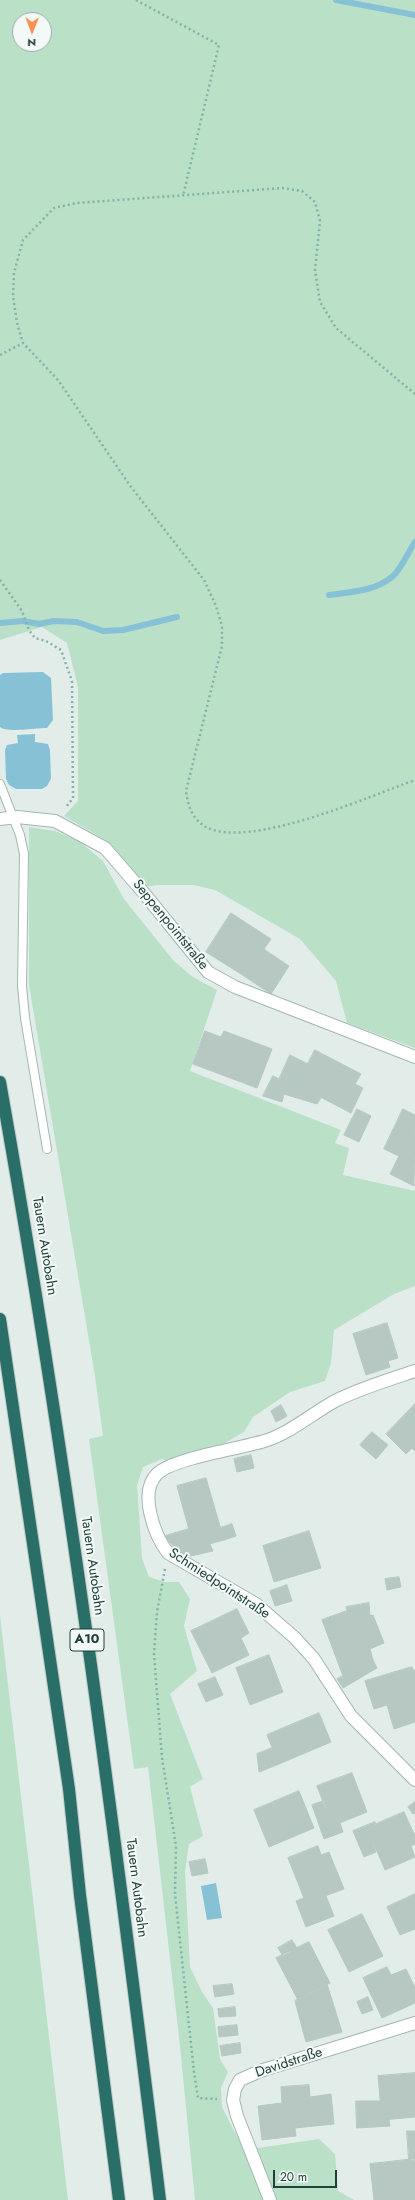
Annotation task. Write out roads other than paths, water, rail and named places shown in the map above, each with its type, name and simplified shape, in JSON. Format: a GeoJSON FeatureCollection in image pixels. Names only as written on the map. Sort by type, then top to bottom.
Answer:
{"type":"FeatureCollection","features":[{"type":"Feature","properties":{"kind":"highway","name":"Tauern Autobahn"},"geometry":{"type":"LineString","coordinates":[[0,1082],[23,1209],[63,1466],[115,1839],[160,2200]]}},
{"type":"Feature","properties":{"kind":"highway","name":"A10"},"geometry":{"type":"LineString","coordinates":[[0,1319],[69,1789],[80,1895],[119,2200]]}},
{"type":"Feature","properties":{"kind":"street","name":"Seppenpointstraße"},"geometry":{"type":"LineString","coordinates":[[0,819],[13,818],[55,821],[105,848],[208,972],[235,987],[415,1057]]}},
{"type":"Feature","properties":{"kind":"street","name":"Schmiedpointstraße"},"geometry":{"type":"LineString","coordinates":[[415,1371],[375,1384],[336,1401],[266,1441],[176,1464],[157,1474],[149,1491],[152,1524],[159,1542],[168,1553],[256,1604],[295,1638],[314,1659],[351,1716],[415,1780]]}},
{"type":"Feature","properties":{"kind":"street","name":"Davidstraße"},"geometry":{"type":"LineString","coordinates":[[270,2200],[237,2116],[234,2100],[235,2089],[240,2080],[260,2071],[415,2023]]}},
{"type":"Feature","properties":{"kind":"lane"},"geometry":{"type":"LineString","coordinates":[[0,784],[20,835],[24,854],[22,986],[25,1018],[47,1149]]}},
{"type":"Feature","properties":{"kind":"water"},"geometry":{"type":"Polygon","coordinates":[[[43,672],[51,678],[53,720],[47,728],[9,730],[0,727],[0,675],[3,673],[43,672]]]}},
{"type":"Feature","properties":{"kind":"water"},"geometry":{"type":"Polygon","coordinates":[[[35,734],[35,742],[48,744],[50,750],[51,779],[47,786],[42,789],[16,789],[9,785],[6,779],[5,750],[7,745],[18,743],[17,735],[35,734]]]}},
{"type":"Feature","properties":{"kind":"water"},"geometry":{"type":"Polygon","coordinates":[[[216,1883],[222,1918],[207,1920],[201,1886],[216,1883]]]}},
{"type":"Feature","properties":{"kind":"waterway"},"geometry":{"type":"LineString","coordinates":[[336,0],[415,15]]}},
{"type":"Feature","properties":{"kind":"waterway"},"geometry":{"type":"LineString","coordinates":[[329,595],[363,590],[387,581],[399,569],[415,542]]}},
{"type":"Feature","properties":{"kind":"waterway"},"geometry":{"type":"LineString","coordinates":[[0,623],[23,621],[39,624],[54,621],[77,622],[103,631],[123,630],[177,617]]}}]}
